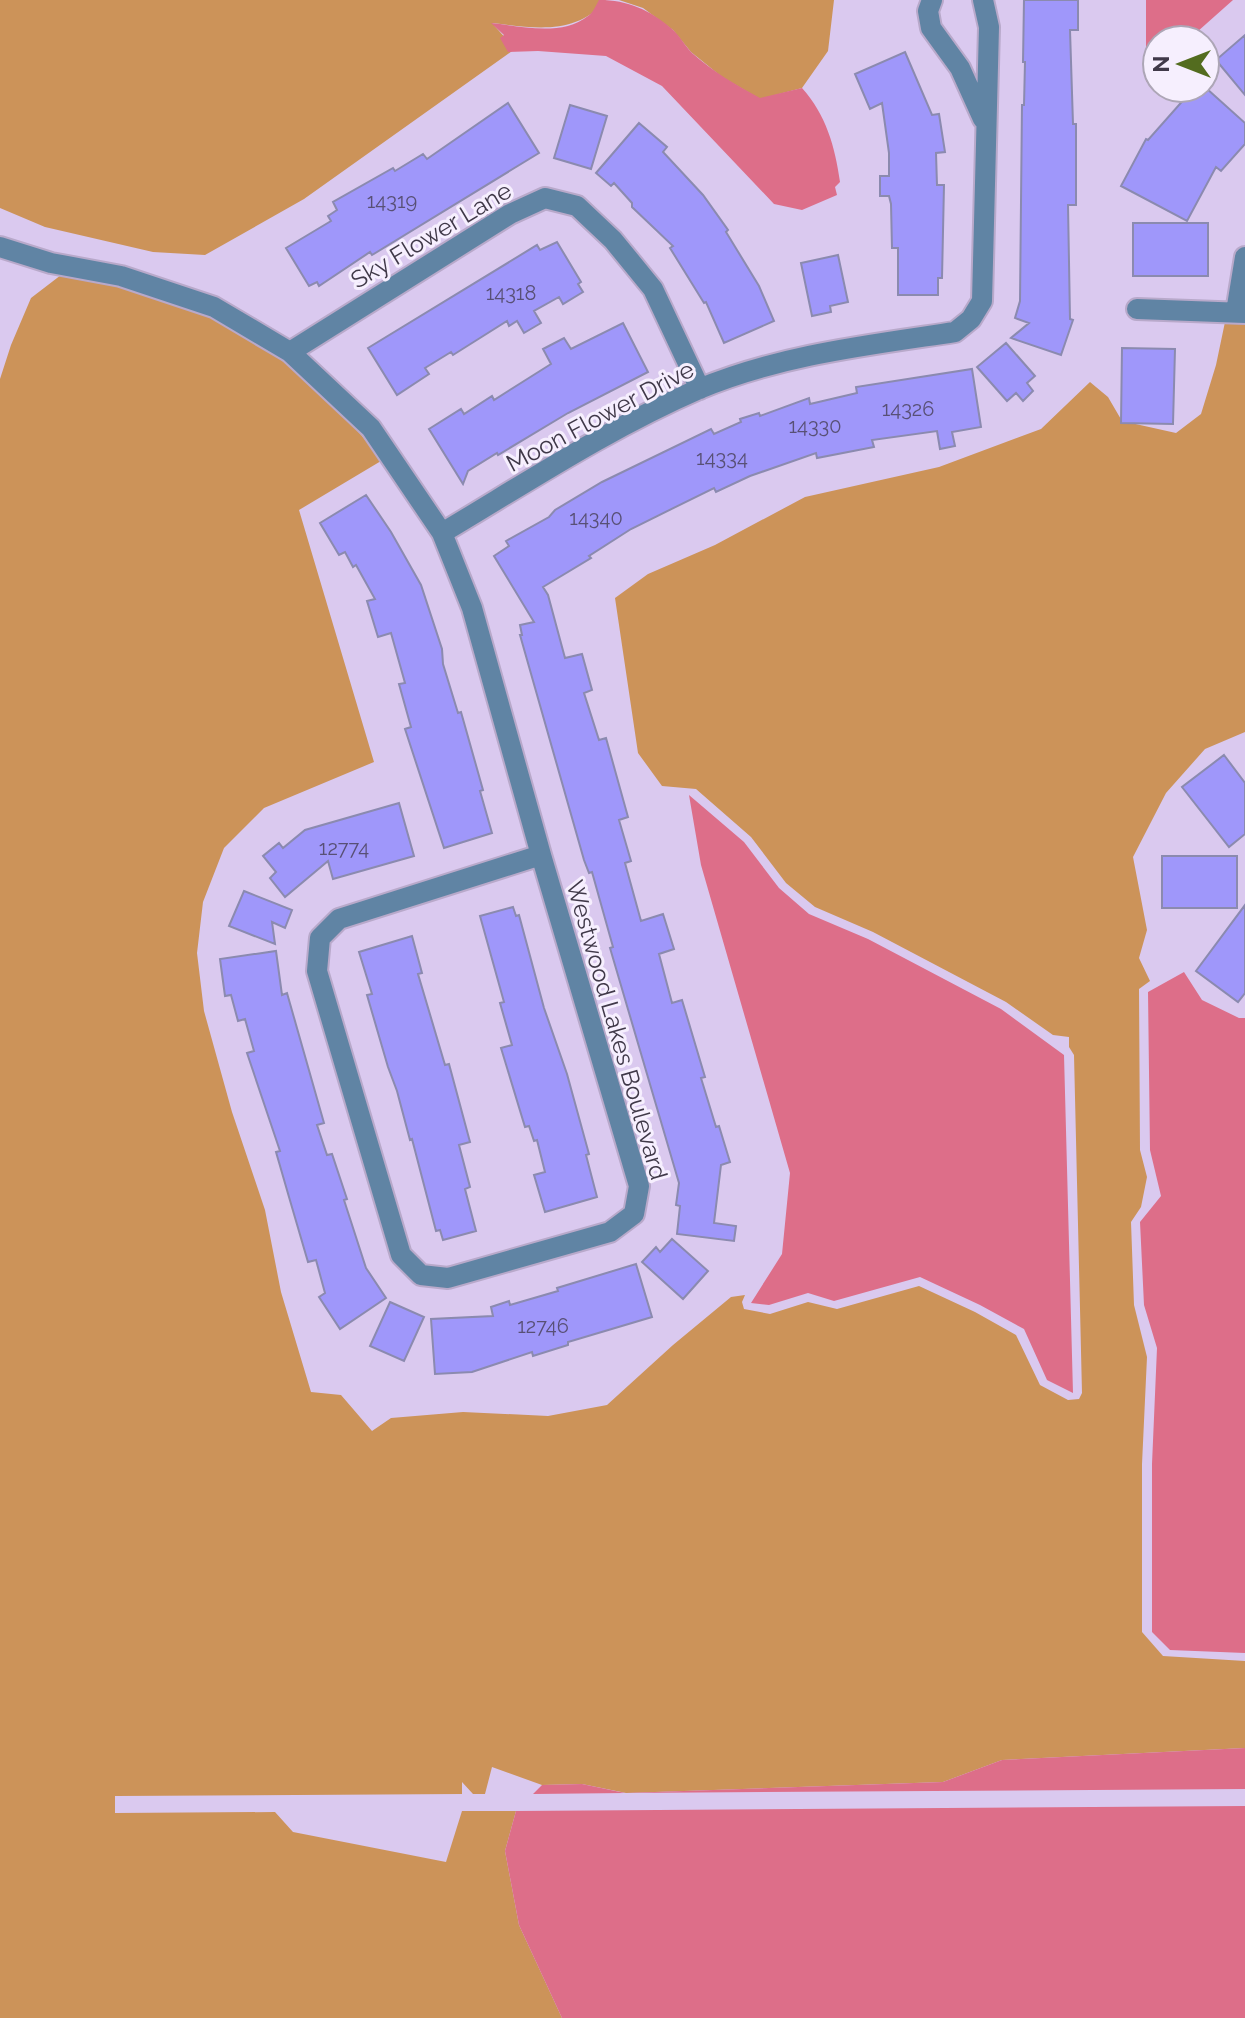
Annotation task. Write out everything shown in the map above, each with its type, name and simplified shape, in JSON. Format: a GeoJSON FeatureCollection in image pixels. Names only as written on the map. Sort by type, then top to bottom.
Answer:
{"type":"FeatureCollection","features":[{"type":"Feature","properties":{"kind":"street","name":"Moon Flower Drive"},"geometry":{"type":"LineString","coordinates":[[932,0],[928,11],[931,28],[960,68],[986,127]]}},
{"type":"Feature","properties":{"kind":"street","name":"Moon Flower Drive"},"geometry":{"type":"LineString","coordinates":[[442,533],[605,436],[700,389],[784,362],[955,332],[971,319],[982,301],[989,27],[983,0]]}},
{"type":"Feature","properties":{"kind":"street","name":"Sky Flower Lane"},"geometry":{"type":"LineString","coordinates":[[290,352],[510,214],[545,198],[577,206],[613,240],[653,289],[700,389]]}},
{"type":"Feature","properties":{"kind":"street","name":"Westwood Lakes Boulevard"},"geometry":{"type":"LineString","coordinates":[[0,247],[51,263],[121,276],[214,307],[290,352],[371,428],[442,533],[472,608],[639,1186],[634,1214],[610,1232],[448,1278],[421,1275],[401,1255],[317,971],[320,938],[339,919],[541,855]]}},
{"type":"Feature","properties":{"kind":"street"},"geometry":{"type":"LineString","coordinates":[[1137,309],[1240,313],[1245,257]]}},
{"type":"Feature","properties":{"kind":"shaded area"},"geometry":{"type":"Polygon","coordinates":[[[0,0],[606,0],[581,19],[554,27],[492,23],[515,49],[304,199],[205,255],[153,252],[45,227],[0,208],[0,0]]]}},
{"type":"Feature","properties":{"kind":"shaded area"},"geometry":{"type":"Polygon","coordinates":[[[599,0],[629,4],[655,16],[675,32],[700,60],[760,98],[802,88],[823,120],[832,144],[840,182],[835,187],[837,195],[802,210],[774,204],[662,86],[606,56],[508,52],[500,38],[504,35],[491,23],[541,28],[566,26],[590,15],[599,0]]]}},
{"type":"Feature","properties":{"kind":"shaded area"},"geometry":{"type":"Polygon","coordinates":[[[619,0],[834,0],[828,51],[802,88],[760,99],[722,77],[691,52],[673,30],[643,8],[619,0]]]}},
{"type":"Feature","properties":{"kind":"shaded area"},"geometry":{"type":"Polygon","coordinates":[[[1146,0],[1233,0],[1206,24],[1146,24],[1146,0]]]}},
{"type":"Feature","properties":{"kind":"shaded area"},"geometry":{"type":"Polygon","coordinates":[[[61,275],[155,296],[233,328],[304,378],[346,418],[381,461],[299,510],[374,762],[264,808],[224,848],[203,902],[197,953],[204,1011],[232,1112],[265,1210],[281,1292],[311,1392],[341,1395],[372,1431],[391,1418],[463,1412],[548,1416],[607,1405],[731,1297],[745,1295],[742,1302],[744,1309],[770,1314],[808,1302],[837,1309],[919,1286],[1016,1335],[1040,1385],[1068,1400],[1079,1399],[1082,1393],[1074,1055],[1069,1047],[1069,1037],[1053,1035],[1006,1002],[873,932],[815,907],[786,883],[751,837],[696,789],[662,786],[638,753],[615,598],[648,574],[715,545],[805,497],[939,467],[1041,429],[1090,382],[1108,397],[1122,421],[1176,433],[1201,414],[1225,322],[1245,324],[1245,732],[1205,749],[1166,793],[1133,857],[1147,930],[1139,958],[1150,981],[1139,989],[1140,1150],[1147,1177],[1141,1207],[1131,1222],[1134,1305],[1147,1357],[1142,1464],[1142,1632],[1163,1656],[1245,1661],[1245,1748],[1002,1760],[943,1782],[626,1793],[582,1784],[542,1785],[492,1767],[485,1794],[473,1794],[462,1782],[462,1794],[115,1796],[115,1813],[275,1812],[293,1832],[446,1862],[462,1811],[516,1811],[505,1851],[519,1925],[562,2018],[0,2018],[0,379],[31,298],[61,275]]]}},
{"type":"Feature","properties":{"kind":"shaded area"},"geometry":{"type":"Polygon","coordinates":[[[689,795],[744,842],[779,888],[809,914],[868,939],[1001,1009],[1064,1055],[1073,1393],[1047,1380],[1024,1329],[920,1277],[834,1301],[808,1293],[769,1305],[751,1303],[782,1254],[790,1173],[701,865],[689,795]]]}},
{"type":"Feature","properties":{"kind":"shaded area"},"geometry":{"type":"Polygon","coordinates":[[[1184,972],[1202,1000],[1245,1018],[1245,1653],[1170,1650],[1152,1632],[1152,1464],[1157,1348],[1144,1305],[1140,1222],[1161,1196],[1150,1150],[1148,992],[1184,972]]]}},
{"type":"Feature","properties":{"kind":"shaded area"},"geometry":{"type":"Polygon","coordinates":[[[1245,1748],[1245,1789],[533,1794],[542,1785],[582,1784],[625,1793],[943,1782],[1002,1760],[1245,1748]]]}},
{"type":"Feature","properties":{"kind":"shaded area"},"geometry":{"type":"Polygon","coordinates":[[[1245,1806],[1245,2018],[562,2018],[519,1925],[505,1851],[516,1811],[1245,1806]]]}},
{"type":"Feature","properties":{"kind":"building"},"geometry":{"type":"Polygon","coordinates":[[[1024,0],[1078,0],[1078,30],[1070,30],[1073,124],[1076,124],[1076,205],[1068,205],[1070,319],[1073,320],[1061,355],[1011,338],[1029,323],[1015,318],[1020,301],[1024,0]]]}},
{"type":"Feature","properties":{"kind":"building"},"geometry":{"type":"Polygon","coordinates":[[[1245,35],[1245,95],[1221,66],[1221,56],[1245,35]]]}},
{"type":"Feature","properties":{"kind":"building"},"geometry":{"type":"Polygon","coordinates":[[[905,52],[932,115],[939,114],[945,152],[936,153],[937,185],[944,185],[942,278],[938,278],[938,295],[898,295],[898,248],[892,248],[891,204],[889,196],[880,196],[880,176],[889,176],[882,103],[870,109],[855,74],[905,52]]]}},
{"type":"Feature","properties":{"kind":"building"},"geometry":{"type":"Polygon","coordinates":[[[1221,101],[1245,123],[1245,144],[1221,171],[1216,167],[1187,221],[1121,186],[1148,140],[1180,104],[1221,104],[1221,101]]]}},
{"type":"Feature","properties":{"kind":"building"},"geometry":{"type":"Polygon","coordinates":[[[508,103],[539,153],[372,255],[370,252],[319,286],[317,282],[309,286],[286,248],[331,221],[328,216],[337,210],[333,202],[423,154],[427,159],[508,103]]]}},
{"type":"Feature","properties":{"kind":"building"},"geometry":{"type":"Polygon","coordinates":[[[570,105],[607,116],[591,169],[554,158],[570,105]]]}},
{"type":"Feature","properties":{"kind":"building"},"geometry":{"type":"Polygon","coordinates":[[[639,123],[667,147],[663,152],[703,195],[728,230],[726,232],[759,286],[774,321],[724,343],[706,302],[670,248],[673,246],[632,207],[614,183],[611,186],[596,173],[639,123]]]}},
{"type":"Feature","properties":{"kind":"building"},"geometry":{"type":"Polygon","coordinates":[[[1133,223],[1208,223],[1208,276],[1133,276],[1133,223]]]}},
{"type":"Feature","properties":{"kind":"building"},"geometry":{"type":"Polygon","coordinates":[[[557,242],[581,282],[578,284],[583,292],[563,304],[559,297],[534,311],[541,323],[524,333],[517,321],[509,326],[507,321],[453,355],[451,352],[425,368],[429,374],[397,395],[368,348],[537,245],[540,250],[557,242]]]}},
{"type":"Feature","properties":{"kind":"building"},"geometry":{"type":"Polygon","coordinates":[[[838,255],[848,302],[830,306],[831,312],[812,316],[801,263],[838,255]]]}},
{"type":"Feature","properties":{"kind":"building"},"geometry":{"type":"Polygon","coordinates":[[[623,323],[648,372],[497,453],[468,471],[463,484],[429,429],[461,409],[464,414],[492,396],[494,400],[551,364],[543,349],[564,338],[571,349],[623,323]]]}},
{"type":"Feature","properties":{"kind":"building"},"geometry":{"type":"Polygon","coordinates":[[[1006,343],[1035,376],[1027,383],[1033,391],[1023,401],[1016,393],[1007,401],[977,367],[1006,343]]]}},
{"type":"Feature","properties":{"kind":"building"},"geometry":{"type":"Polygon","coordinates":[[[1122,348],[1175,349],[1173,424],[1121,423],[1122,348]]]}},
{"type":"Feature","properties":{"kind":"building"},"geometry":{"type":"Polygon","coordinates":[[[972,369],[981,427],[952,432],[955,446],[940,449],[937,431],[872,440],[874,447],[817,458],[816,453],[750,476],[716,492],[714,488],[631,529],[543,587],[548,595],[565,658],[582,654],[592,690],[584,693],[599,740],[606,738],[628,817],[619,820],[631,861],[625,863],[641,921],[663,914],[674,949],[659,954],[672,1003],[682,1000],[705,1077],[701,1078],[730,1162],[721,1165],[714,1223],[736,1226],[734,1241],[677,1234],[679,1183],[610,948],[613,947],[592,872],[589,873],[584,860],[520,635],[520,625],[534,622],[494,556],[509,546],[506,541],[602,482],[711,429],[714,434],[741,422],[740,419],[759,413],[760,416],[809,398],[810,404],[857,393],[856,387],[972,369]]]}},
{"type":"Feature","properties":{"kind":"building"},"geometry":{"type":"Polygon","coordinates":[[[366,495],[421,585],[483,790],[480,791],[492,833],[444,848],[405,729],[411,727],[399,684],[405,683],[391,633],[378,637],[367,601],[375,599],[356,565],[353,567],[345,552],[339,555],[320,523],[366,495]]]}},
{"type":"Feature","properties":{"kind":"building"},"geometry":{"type":"Polygon","coordinates":[[[1224,755],[1245,783],[1245,834],[1229,847],[1182,787],[1224,755]]]}},
{"type":"Feature","properties":{"kind":"building"},"geometry":{"type":"Polygon","coordinates":[[[399,803],[414,856],[333,879],[328,861],[285,897],[270,878],[276,872],[263,856],[279,843],[283,848],[305,830],[399,803]]]}},
{"type":"Feature","properties":{"kind":"building"},"geometry":{"type":"Polygon","coordinates":[[[1162,856],[1237,856],[1237,908],[1162,908],[1162,856]]]}},
{"type":"Feature","properties":{"kind":"building"},"geometry":{"type":"Polygon","coordinates":[[[244,891],[292,910],[285,928],[272,922],[275,944],[229,926],[244,891]]]}},
{"type":"Feature","properties":{"kind":"building"},"geometry":{"type":"Polygon","coordinates":[[[1245,905],[1245,993],[1238,1002],[1196,971],[1245,905]]]}},
{"type":"Feature","properties":{"kind":"building"},"geometry":{"type":"Polygon","coordinates":[[[513,907],[516,916],[519,915],[544,1008],[567,1074],[589,1154],[586,1155],[597,1197],[545,1212],[534,1175],[545,1172],[537,1140],[534,1141],[529,1126],[525,1127],[501,1048],[512,1045],[500,1003],[504,1002],[480,916],[513,907]]]}},
{"type":"Feature","properties":{"kind":"building"},"geometry":{"type":"Polygon","coordinates":[[[412,936],[422,973],[418,974],[445,1065],[449,1064],[470,1142],[459,1145],[470,1187],[465,1189],[476,1231],[443,1240],[440,1230],[436,1231],[412,1139],[367,995],[372,994],[359,952],[412,936]]]}},
{"type":"Feature","properties":{"kind":"building"},"geometry":{"type":"Polygon","coordinates":[[[276,951],[282,995],[287,993],[324,1123],[317,1125],[327,1155],[332,1154],[366,1268],[386,1298],[340,1329],[319,1297],[325,1293],[316,1260],[308,1262],[276,1152],[280,1151],[247,1053],[254,1051],[245,1019],[238,1021],[231,995],[225,996],[220,959],[276,951]]]}},
{"type":"Feature","properties":{"kind":"building"},"geometry":{"type":"Polygon","coordinates":[[[672,1239],[708,1271],[683,1299],[642,1262],[656,1247],[660,1252],[672,1239]]]}},
{"type":"Feature","properties":{"kind":"building"},"geometry":{"type":"Polygon","coordinates":[[[636,1264],[652,1317],[568,1342],[568,1345],[533,1356],[532,1352],[472,1372],[435,1374],[431,1319],[493,1316],[491,1307],[509,1301],[510,1305],[558,1291],[557,1288],[636,1264]]]}},
{"type":"Feature","properties":{"kind":"building"},"geometry":{"type":"Polygon","coordinates":[[[390,1302],[424,1317],[404,1361],[370,1346],[390,1302]]]}}]}
